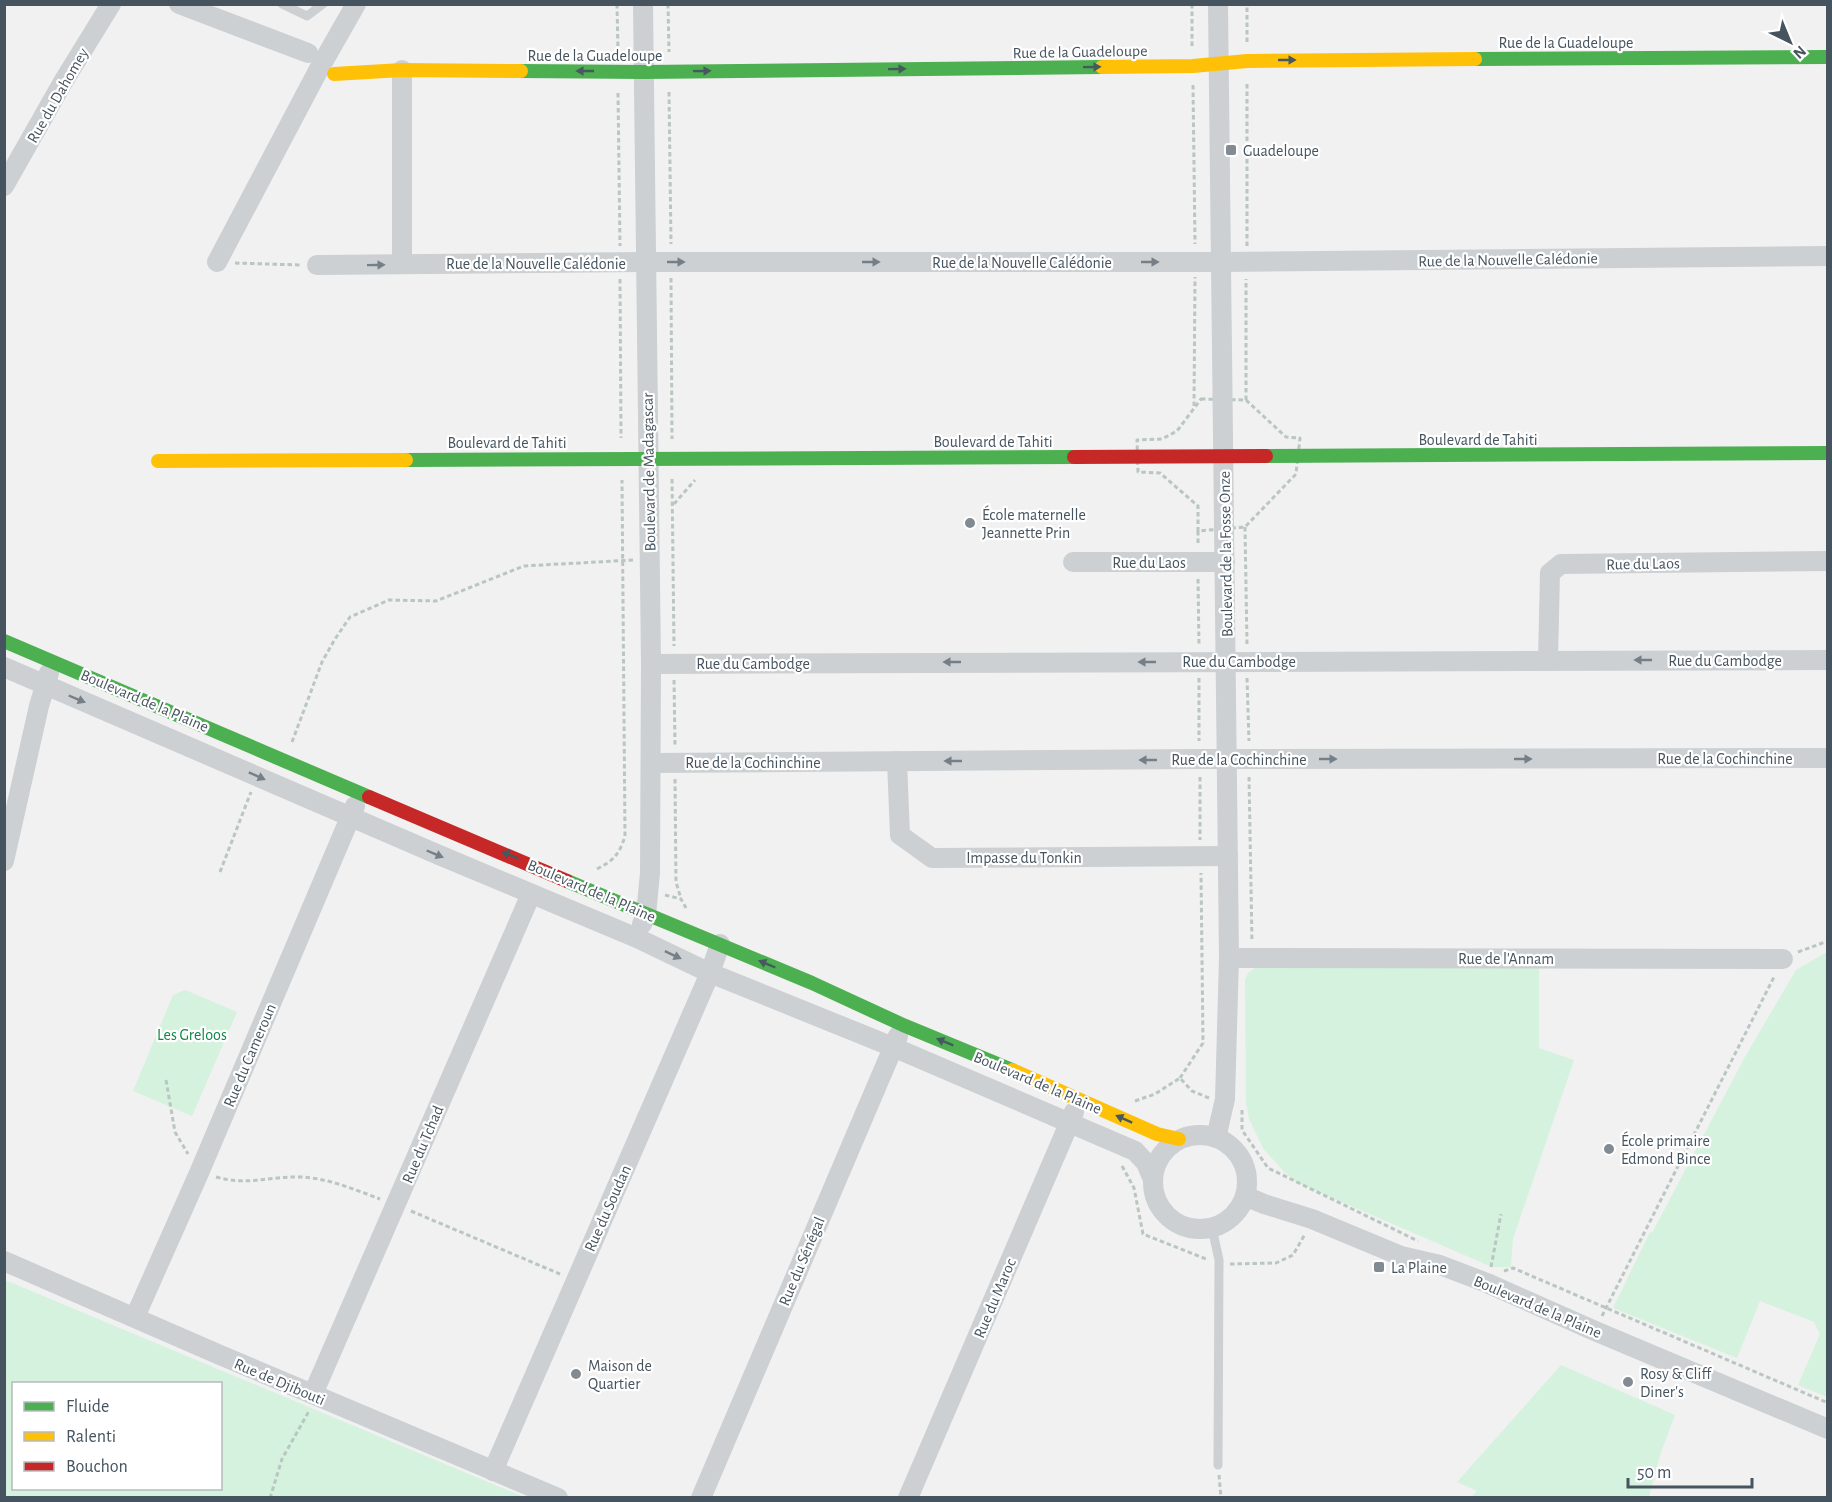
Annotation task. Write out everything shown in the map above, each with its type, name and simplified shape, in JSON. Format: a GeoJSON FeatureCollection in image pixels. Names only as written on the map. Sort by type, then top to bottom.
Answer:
{"type":"FeatureCollection","features":[{"type":"Feature","properties":{"kind":"street","name":"Rue du Dahomey"},"geometry":{"type":"LineString","coordinates":[[4,186],[63,82],[111,4]]}},
{"type":"Feature","properties":{"kind":"street"},"geometry":{"type":"LineString","coordinates":[[179,4],[308,53]]}},
{"type":"Feature","properties":{"kind":"street"},"geometry":{"type":"LineString","coordinates":[[217,262],[356,4]]}},
{"type":"Feature","properties":{"kind":"street","name":"Boulevard de Madagascar"},"geometry":{"type":"LineString","coordinates":[[637,938],[646,915],[650,873],[651,763],[643,4]]}},
{"type":"Feature","properties":{"kind":"street","name":"Boulevard de la Fosse Onze"},"geometry":{"type":"LineString","coordinates":[[1216,1138],[1225,1099],[1229,958],[1218,4]]}},
{"type":"Feature","properties":{"kind":"street","name":"Rue de la Guadeloupe"},"geometry":{"type":"LineString","coordinates":[[334,74],[402,70],[644,72],[1193,66],[1247,61],[1827,57]]}},
{"type":"Feature","properties":{"kind":"street"},"geometry":{"type":"LineString","coordinates":[[402,70],[402,264]]}},
{"type":"Feature","properties":{"kind":"street","name":"Rue de la Nouvelle Calédonie"},"geometry":{"type":"LineString","coordinates":[[317,265],[645,262],[1246,262],[1827,256]]}},
{"type":"Feature","properties":{"kind":"street","name":"Boulevard de Tahiti"},"geometry":{"type":"LineString","coordinates":[[158,461],[1827,453]]}},
{"type":"Feature","properties":{"kind":"street","name":"Rue du Laos"},"geometry":{"type":"LineString","coordinates":[[1548,660],[1550,573],[1561,564],[1827,561]]}},
{"type":"Feature","properties":{"kind":"street","name":"Rue du Laos"},"geometry":{"type":"LineString","coordinates":[[1073,562],[1225,562]]}},
{"type":"Feature","properties":{"kind":"street","name":"Boulevard de la Plaine"},"geometry":{"type":"LineString","coordinates":[[4,641],[646,915],[812,983],[903,1025],[1157,1134],[1179,1139]]}},
{"type":"Feature","properties":{"kind":"street","name":"Rue du Cambodge"},"geometry":{"type":"LineString","coordinates":[[651,664],[1827,660]]}},
{"type":"Feature","properties":{"kind":"street"},"geometry":{"type":"LineString","coordinates":[[4,861],[45,685],[54,662]]}},
{"type":"Feature","properties":{"kind":"street","name":"Boulevard de la Plaine"},"geometry":{"type":"LineString","coordinates":[[4,667],[637,938],[710,973],[893,1047],[1135,1151],[1146,1163],[1152,1177]]}},
{"type":"Feature","properties":{"kind":"street","name":"Rue de la Cochinchine"},"geometry":{"type":"LineString","coordinates":[[651,763],[1827,758]]}},
{"type":"Feature","properties":{"kind":"street","name":"Impasse du Tonkin"},"geometry":{"type":"LineString","coordinates":[[897,761],[900,835],[932,858],[1228,856]]}},
{"type":"Feature","properties":{"kind":"street","name":"Rue du Cameroun"},"geometry":{"type":"LineString","coordinates":[[135,1317],[199,1173],[360,792]]}},
{"type":"Feature","properties":{"kind":"street","name":"Rue du Tchad"},"geometry":{"type":"LineString","coordinates":[[315,1395],[531,894]]}},
{"type":"Feature","properties":{"kind":"street","name":"Rue du Soudan"},"geometry":{"type":"LineString","coordinates":[[492,1471],[710,973],[720,944]]}},
{"type":"Feature","properties":{"kind":"street","name":"Rue de l'Annam"},"geometry":{"type":"LineString","coordinates":[[1229,958],[1783,959]]}},
{"type":"Feature","properties":{"kind":"street"},"geometry":{"type":"LineString","coordinates":[[801,1010],[812,983]]}},
{"type":"Feature","properties":{"kind":"street","name":"Rue du Sénégal"},"geometry":{"type":"LineString","coordinates":[[701,1497],[903,1025]]}},
{"type":"Feature","properties":{"kind":"street"},"geometry":{"type":"LineString","coordinates":[[984,1086],[993,1062]]}},
{"type":"Feature","properties":{"kind":"street","name":"Rue du Maroc"},"geometry":{"type":"LineString","coordinates":[[908,1497],[1080,1100]]}},
{"type":"Feature","properties":{"kind":"street"},"geometry":{"type":"LineString","coordinates":[[1204,1135],[1216,1138],[1229,1145],[1239,1155],[1245,1168],[1247,1182],[1245,1196],[1238,1210],[1227,1222],[1212,1228],[1194,1230],[1176,1224],[1162,1212],[1154,1196],[1152,1177],[1157,1162],[1166,1149],[1179,1139],[1204,1135]]}},
{"type":"Feature","properties":{"kind":"street","name":"Boulevard de la Plaine"},"geometry":{"type":"LineString","coordinates":[[1245,1196],[1312,1219],[1401,1256],[1488,1279],[1595,1331],[1827,1429]]}},
{"type":"Feature","properties":{"kind":"street","name":"Rue de Djibouti"},"geometry":{"type":"LineString","coordinates":[[4,1261],[492,1471],[558,1497]]}},
{"type":"Feature","properties":{"kind":"lane"},"geometry":{"type":"LineString","coordinates":[[282,4],[307,16],[323,4]]}},
{"type":"Feature","properties":{"kind":"lane"},"geometry":{"type":"LineString","coordinates":[[1212,1228],[1219,1264],[1218,1465]]}},
{"type":"Feature","properties":{"kind":"path"},"geometry":{"type":"LineString","coordinates":[[1192,4],[1194,408]]}},
{"type":"Feature","properties":{"kind":"path"},"geometry":{"type":"LineString","coordinates":[[1246,400],[1247,4]]}},
{"type":"Feature","properties":{"kind":"path"},"geometry":{"type":"LineString","coordinates":[[217,262],[317,265]]}},
{"type":"Feature","properties":{"kind":"path"},"geometry":{"type":"LineString","coordinates":[[1245,527],[1252,958]]}},
{"type":"Feature","properties":{"kind":"path"},"geometry":{"type":"LineString","coordinates":[[1132,1102],[1155,1094],[1180,1078],[1203,1043],[1198,531]]}},
{"type":"Feature","properties":{"kind":"path"},"geometry":{"type":"LineString","coordinates":[[285,760],[322,662],[350,617],[389,600],[436,601],[524,566],[649,559]]}},
{"type":"Feature","properties":{"kind":"path"},"geometry":{"type":"LineString","coordinates":[[220,872],[258,777]]}},
{"type":"Feature","properties":{"kind":"path"},"geometry":{"type":"LineString","coordinates":[[1595,1331],[1783,959],[1827,941]]}},
{"type":"Feature","properties":{"kind":"path"},"geometry":{"type":"LineString","coordinates":[[1180,1078],[1192,1091],[1208,1098],[1242,1102],[1242,1130],[1268,1168],[1426,1244]]}},
{"type":"Feature","properties":{"kind":"path"},"geometry":{"type":"LineString","coordinates":[[166,1080],[175,1131],[199,1173],[222,1179],[254,1182],[298,1177],[332,1181],[396,1205],[575,1281]]}},
{"type":"Feature","properties":{"kind":"path"},"geometry":{"type":"LineString","coordinates":[[1119,1160],[1134,1188],[1143,1234],[1219,1264],[1276,1263],[1293,1255],[1312,1219]]}},
{"type":"Feature","properties":{"kind":"path"},"geometry":{"type":"LineString","coordinates":[[1488,1279],[1501,1214]]}},
{"type":"Feature","properties":{"kind":"path"},"geometry":{"type":"LineString","coordinates":[[1488,1279],[1513,1268],[1827,1403]]}},
{"type":"Feature","properties":{"kind":"path"},"geometry":{"type":"LineString","coordinates":[[270,1497],[282,1460],[315,1395]]}},
{"type":"Feature","properties":{"kind":"path"},"geometry":{"type":"LineString","coordinates":[[1218,1465],[1221,1497]]}},
{"type":"Feature","properties":{"kind":"green space"},"geometry":{"type":"Polygon","coordinates":[[[1827,952],[1827,1397],[1798,1385],[1820,1334],[1814,1322],[1760,1301],[1737,1358],[1613,1308],[1650,1232],[1652,1233],[1746,1055],[1796,970],[1827,952]]]}},
{"type":"Feature","properties":{"kind":"green space"},"geometry":{"type":"Polygon","coordinates":[[[1539,965],[1539,1048],[1574,1060],[1513,1239],[1511,1267],[1492,1267],[1298,1183],[1285,1173],[1263,1148],[1249,1119],[1246,1103],[1245,980],[1248,973],[1257,966],[1539,965]]]}},
{"type":"Feature","properties":{"kind":"green space","name":"Les Greloos"},"geometry":{"type":"Polygon","coordinates":[[[185,990],[237,1012],[192,1116],[133,1091],[173,995],[185,990]]]}},
{"type":"Feature","properties":{"kind":"green space"},"geometry":{"type":"Polygon","coordinates":[[[4,1280],[524,1497],[5,1497],[4,1280]]]}},
{"type":"Feature","properties":{"kind":"green space"},"geometry":{"type":"Polygon","coordinates":[[[1561,1365],[1675,1415],[1660,1455],[1649,1497],[1471,1497],[1477,1491],[1457,1482],[1561,1365]]]}},
{"type":"Feature","properties":{"kind":"traffic: fast"},"geometry":{"type":"LineString","coordinates":[[1475,59],[1828,57]]}},
{"type":"Feature","properties":{"kind":"traffic: fast"},"geometry":{"type":"LineString","coordinates":[[521,71],[644,72],[1102,67]]}},
{"type":"Feature","properties":{"kind":"traffic: fast"},"geometry":{"type":"LineString","coordinates":[[1266,456],[1828,453]]}},
{"type":"Feature","properties":{"kind":"traffic: fast"},"geometry":{"type":"LineString","coordinates":[[406,460],[1074,457]]}},
{"type":"Feature","properties":{"kind":"traffic: fast"},"geometry":{"type":"LineString","coordinates":[[4,641],[369,797]]}},
{"type":"Feature","properties":{"kind":"traffic: fast"},"geometry":{"type":"LineString","coordinates":[[567,881],[812,983],[903,1025],[1012,1070]]}},
{"type":"Feature","properties":{"kind":"traffic: slow"},"geometry":{"type":"LineString","coordinates":[[1102,67],[1193,66],[1247,61],[1475,59]]}},
{"type":"Feature","properties":{"kind":"traffic: slow"},"geometry":{"type":"LineString","coordinates":[[334,74],[402,70],[521,71]]}},
{"type":"Feature","properties":{"kind":"traffic: slow"},"geometry":{"type":"LineString","coordinates":[[158,461],[406,460]]}},
{"type":"Feature","properties":{"kind":"traffic: slow"},"geometry":{"type":"LineString","coordinates":[[1012,1070],[1157,1134],[1179,1139]]}},
{"type":"Feature","properties":{"kind":"traffic: jam"},"geometry":{"type":"LineString","coordinates":[[1074,457],[1266,456]]}},
{"type":"Feature","properties":{"kind":"traffic: jam"},"geometry":{"type":"LineString","coordinates":[[369,797],[567,881]]}},
{"type":"Feature","properties":{"kind":"place","name":"Guadeloupe"},"geometry":{"type":"Point","coordinates":[1231,150]}},
{"type":"Feature","properties":{"kind":"place","name":"École maternelle Jeannette Prin"},"geometry":{"type":"Point","coordinates":[970,523]}},
{"type":"Feature","properties":{"kind":"place","name":"École primaire Edmond Bince"},"geometry":{"type":"Point","coordinates":[1609,1149]}},
{"type":"Feature","properties":{"kind":"place","name":"La Plaine"},"geometry":{"type":"Point","coordinates":[1379,1267]}},
{"type":"Feature","properties":{"kind":"place","name":"Maison de Quartier"},"geometry":{"type":"Point","coordinates":[576,1374]}},
{"type":"Feature","properties":{"kind":"place","name":"Rosy & Cliff Diner's"},"geometry":{"type":"Point","coordinates":[1628,1382]}}]}
